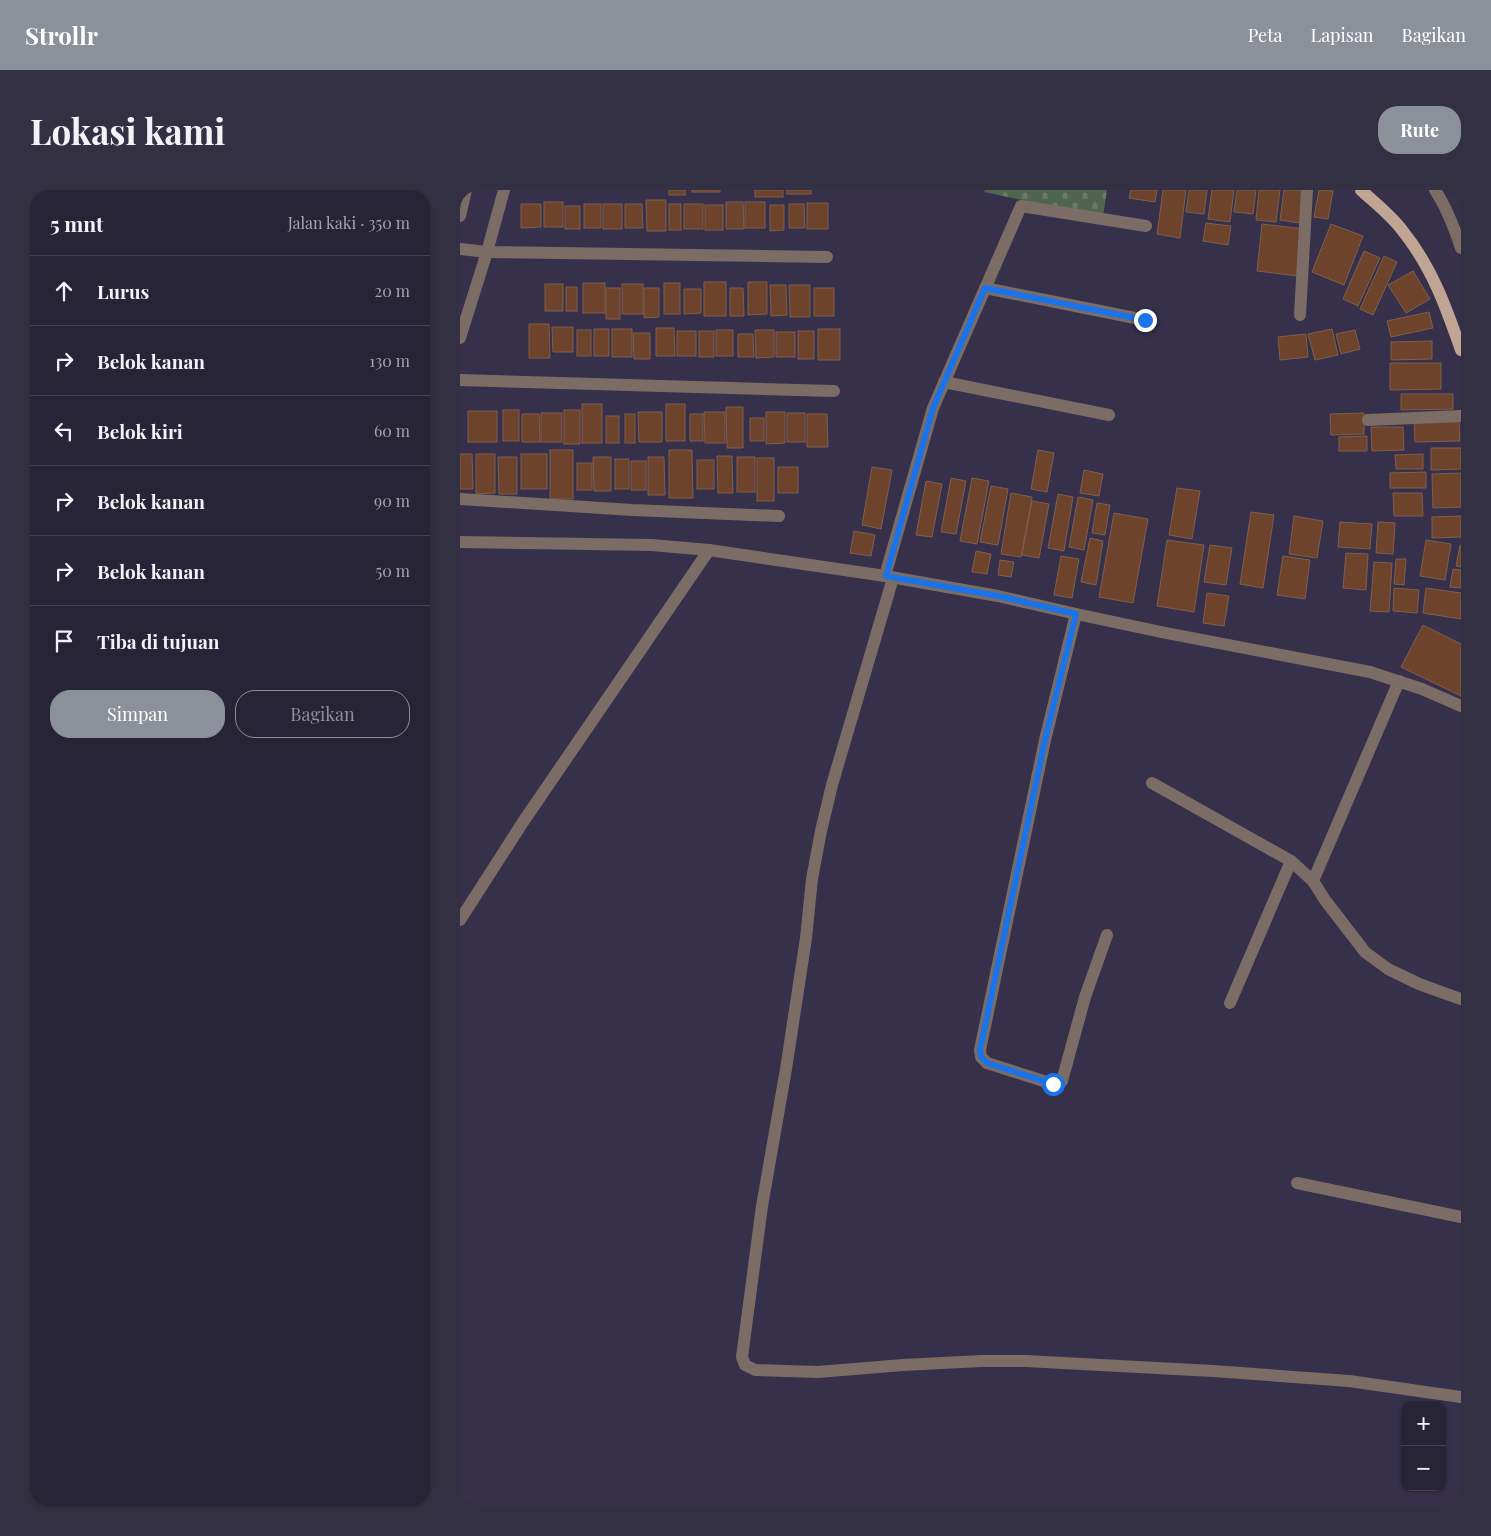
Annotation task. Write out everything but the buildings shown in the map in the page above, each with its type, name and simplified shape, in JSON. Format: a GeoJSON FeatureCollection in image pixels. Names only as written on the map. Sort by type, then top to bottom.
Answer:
{"type":"FeatureCollection","features":[{"type":"Feature","properties":{"kind":"main road"},"geometry":{"type":"LineString","coordinates":[[1361,190],[1402,229],[1422,258],[1441,294],[1461,350]]}},
{"type":"Feature","properties":{"kind":"street"},"geometry":{"type":"LineString","coordinates":[[460,216],[466,190]]}},
{"type":"Feature","properties":{"kind":"street"},"geometry":{"type":"LineString","coordinates":[[460,338],[504,190]]}},
{"type":"Feature","properties":{"kind":"street"},"geometry":{"type":"LineString","coordinates":[[1300,315],[1307,190]]}},
{"type":"Feature","properties":{"kind":"street"},"geometry":{"type":"LineString","coordinates":[[1435,190],[1442,201],[1461,248]]}},
{"type":"Feature","properties":{"kind":"street"},"geometry":{"type":"LineString","coordinates":[[1146,226],[1022,206],[933,408],[821,831],[812,879],[806,938],[788,1059],[762,1206],[742,1357],[745,1365],[755,1370],[818,1372],[903,1365],[1026,1361],[1212,1371],[1349,1381],[1461,1397]]}},
{"type":"Feature","properties":{"kind":"street"},"geometry":{"type":"LineString","coordinates":[[460,249],[487,252],[827,257]]}},
{"type":"Feature","properties":{"kind":"street"},"geometry":{"type":"LineString","coordinates":[[985,288],[1145,320]]}},
{"type":"Feature","properties":{"kind":"street"},"geometry":{"type":"LineString","coordinates":[[460,380],[834,391]]}},
{"type":"Feature","properties":{"kind":"street"},"geometry":{"type":"LineString","coordinates":[[944,382],[1109,414]]}},
{"type":"Feature","properties":{"kind":"street"},"geometry":{"type":"LineString","coordinates":[[1368,420],[1461,416]]}},
{"type":"Feature","properties":{"kind":"street"},"geometry":{"type":"LineString","coordinates":[[460,499],[632,510],[779,516]]}},
{"type":"Feature","properties":{"kind":"street"},"geometry":{"type":"LineString","coordinates":[[460,542],[613,543],[708,550],[889,577],[998,596],[1166,633],[1370,672],[1422,689],[1461,706]]}},
{"type":"Feature","properties":{"kind":"street"},"geometry":{"type":"LineString","coordinates":[[460,920],[523,822],[708,550]]}},
{"type":"Feature","properties":{"kind":"street"},"geometry":{"type":"LineString","coordinates":[[1076,614],[1045,740],[980,1050],[981,1057],[987,1063],[1053,1084],[1059,1084],[1062,1081],[1094,968],[1107,935]]}},
{"type":"Feature","properties":{"kind":"street"},"geometry":{"type":"LineString","coordinates":[[1313,881],[1399,681]]}},
{"type":"Feature","properties":{"kind":"street"},"geometry":{"type":"LineString","coordinates":[[1152,783],[1291,861],[1313,881],[1325,900],[1365,952],[1388,970],[1418,984],[1461,999]]}},
{"type":"Feature","properties":{"kind":"street"},"geometry":{"type":"LineString","coordinates":[[1230,1003],[1291,861]]}},
{"type":"Feature","properties":{"kind":"street"},"geometry":{"type":"LineString","coordinates":[[1297,1183],[1461,1217]]}},
{"type":"Feature","properties":{"kind":"green space"},"geometry":{"type":"Polygon","coordinates":[[[985,190],[1107,190],[1103,217],[984,192],[985,190]]]}},
{"type":"Feature","properties":{"kind":"route"},"geometry":{"type":"LineString","coordinates":[[1053,1084],[987,1063],[981,1057],[980,1050],[1045,740],[1076,614],[998,596],[886,576],[933,408],[985,288],[1145,320]]}}]}
